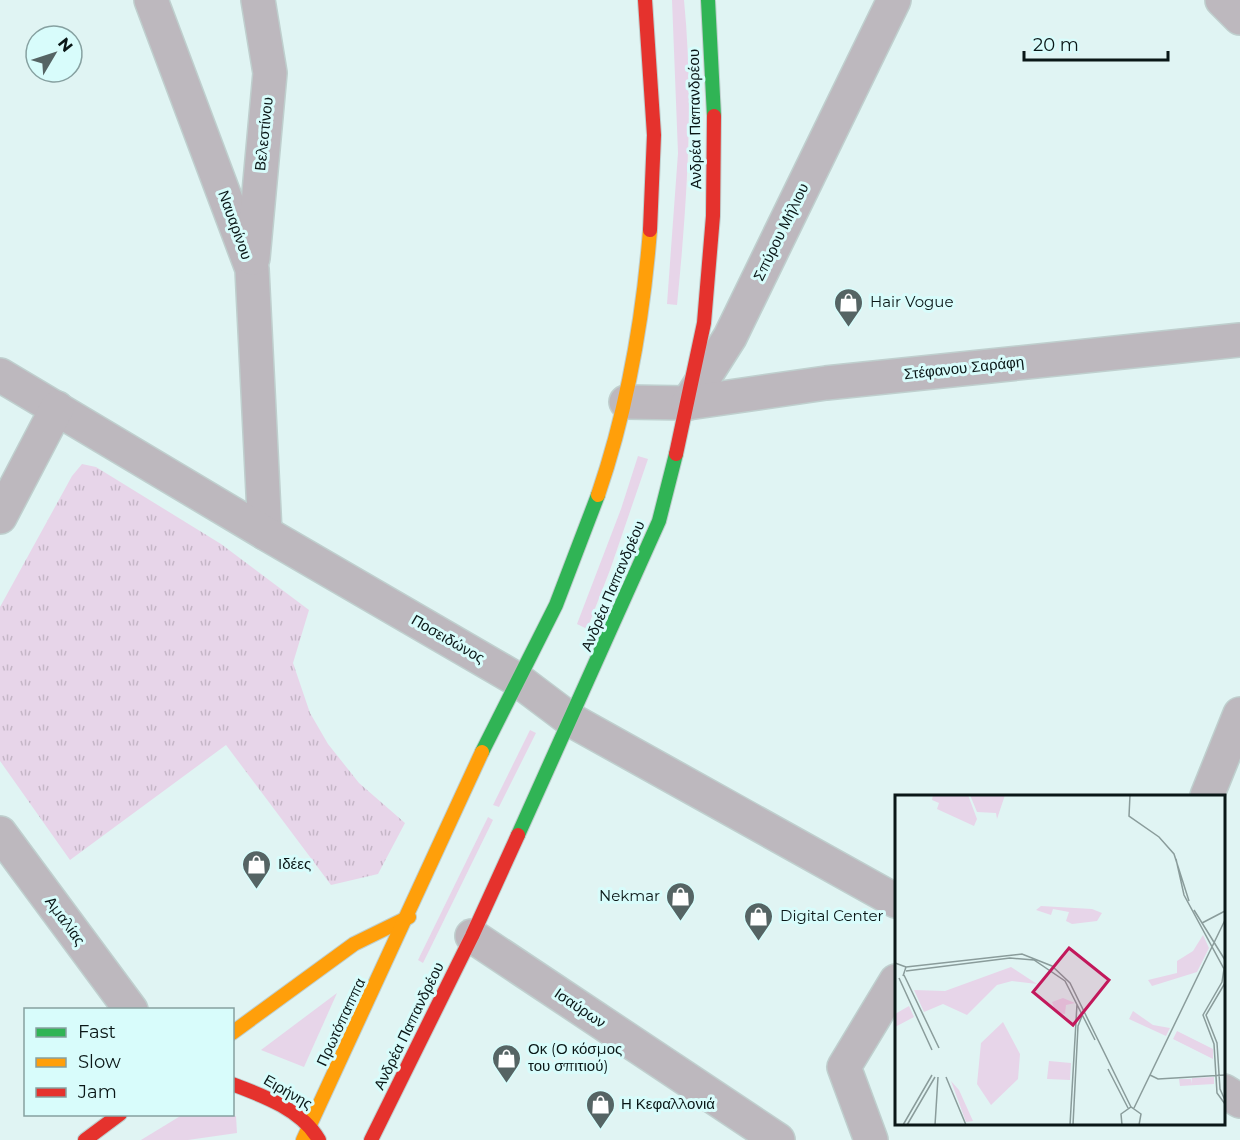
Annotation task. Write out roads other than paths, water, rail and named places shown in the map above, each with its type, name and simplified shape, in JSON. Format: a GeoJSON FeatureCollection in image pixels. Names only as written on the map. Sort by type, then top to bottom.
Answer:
{"type":"FeatureCollection","features":[{"type":"Feature","properties":{"kind":"street","name":"Ναυαρίνου"},"geometry":{"type":"LineString","coordinates":[[151,0],[252,269],[265,533]]}},
{"type":"Feature","properties":{"kind":"street","name":"Βελεστίνου"},"geometry":{"type":"LineString","coordinates":[[252,269],[270,73],[258,0]]}},
{"type":"Feature","properties":{"kind":"street"},"geometry":{"type":"LineString","coordinates":[[234,1032],[354,944],[409,917],[501,710],[546,625],[584,535],[602,485],[626,402],[640,336],[654,155],[650,39],[645,0]]}},
{"type":"Feature","properties":{"kind":"street","name":"Ανδρέα Παπανδρέου"},"geometry":{"type":"LineString","coordinates":[[371,1140],[472,936],[659,521],[688,403],[704,322],[712,216],[714,98],[708,0]]}},
{"type":"Feature","properties":{"kind":"street","name":"Σπύρου Μήλιου"},"geometry":{"type":"LineString","coordinates":[[688,403],[730,337],[894,0]]}},
{"type":"Feature","properties":{"kind":"street"},"geometry":{"type":"LineString","coordinates":[[1222,0],[1240,18]]}},
{"type":"Feature","properties":{"kind":"street","name":"Στέφανου Σαράφη"},"geometry":{"type":"LineString","coordinates":[[688,403],[826,383],[1240,340]]}},
{"type":"Feature","properties":{"kind":"street","name":"Ποσειδώνος"},"geometry":{"type":"LineString","coordinates":[[0,375],[518,680],[571,720],[895,899]]}},
{"type":"Feature","properties":{"kind":"street"},"geometry":{"type":"LineString","coordinates":[[626,402],[688,403]]}},
{"type":"Feature","properties":{"kind":"street"},"geometry":{"type":"LineString","coordinates":[[0,517],[57,408]]}},
{"type":"Feature","properties":{"kind":"street"},"geometry":{"type":"LineString","coordinates":[[1207,795],[1238,722]]}},
{"type":"Feature","properties":{"kind":"street","name":"Αμαλίας"},"geometry":{"type":"LineString","coordinates":[[0,833],[130,1008]]}},
{"type":"Feature","properties":{"kind":"street","name":"Πρωτόπαππα"},"geometry":{"type":"LineString","coordinates":[[303,1140],[409,917]]}},
{"type":"Feature","properties":{"kind":"street","name":"Ισαύρων"},"geometry":{"type":"LineString","coordinates":[[472,936],[778,1140]]}},
{"type":"Feature","properties":{"kind":"street"},"geometry":{"type":"LineString","coordinates":[[871,1140],[844,1066],[895,984]]}},
{"type":"Feature","properties":{"kind":"street","name":"Ειρήνης"},"geometry":{"type":"LineString","coordinates":[[234,1085],[264,1096],[310,1124],[319,1140]]}},
{"type":"Feature","properties":{"kind":"street"},"geometry":{"type":"LineString","coordinates":[[1225,1092],[1240,1101]]}},
{"type":"Feature","properties":{"kind":"street"},"geometry":{"type":"LineString","coordinates":[[85,1140],[117,1116]]}},
{"type":"Feature","properties":{"kind":"place","name":"Hair Vogue"},"geometry":{"type":"Point","coordinates":[849,328]}},
{"type":"Feature","properties":{"kind":"place","name":"Ιδέες"},"geometry":{"type":"Point","coordinates":[257,890]}},
{"type":"Feature","properties":{"kind":"place","name":"Nekmar"},"geometry":{"type":"Point","coordinates":[681,922]}},
{"type":"Feature","properties":{"kind":"place","name":"Digital Center"},"geometry":{"type":"Point","coordinates":[759,942]}},
{"type":"Feature","properties":{"kind":"place","name":"Οκ (Ο κόσμος του σπιτιού)"},"geometry":{"type":"Point","coordinates":[507,1084]}},
{"type":"Feature","properties":{"kind":"place","name":"Η Κεφαλλονιά"},"geometry":{"type":"Point","coordinates":[600,1130]}}]}
